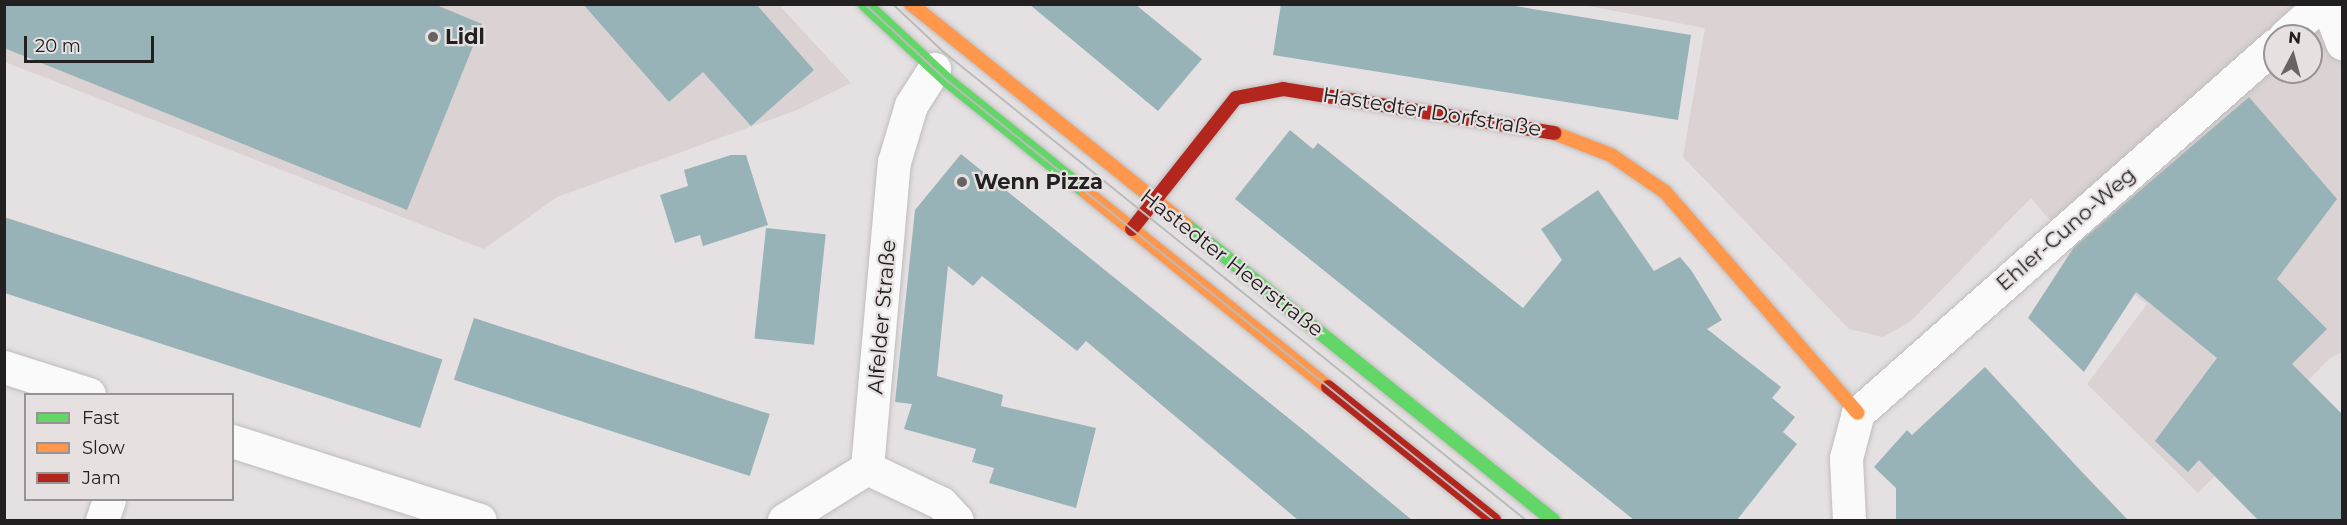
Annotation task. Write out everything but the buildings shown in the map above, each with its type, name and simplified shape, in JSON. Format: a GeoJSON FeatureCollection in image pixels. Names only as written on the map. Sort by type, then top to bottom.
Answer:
{"type":"FeatureCollection","features":[{"type":"Feature","properties":{"kind":"street","name":"Hastedter Heerstraße"},"geometry":{"type":"LineString","coordinates":[[865,4],[934,69],[1494,520]]}},
{"type":"Feature","properties":{"kind":"street","name":"Hastedter Heerstraße"},"geometry":{"type":"LineString","coordinates":[[911,4],[1154,202],[1553,520]]}},
{"type":"Feature","properties":{"kind":"street"},"geometry":{"type":"LineString","coordinates":[[2298,24],[2321,4]]}},
{"type":"Feature","properties":{"kind":"street"},"geometry":{"type":"LineString","coordinates":[[2327,4],[2343,43]]}},
{"type":"Feature","properties":{"kind":"street","name":"Ehler-Cuno-Weg"},"geometry":{"type":"LineString","coordinates":[[1858,413],[2263,56]]}},
{"type":"Feature","properties":{"kind":"street","name":"Alfelder Straße"},"geometry":{"type":"LineString","coordinates":[[867,468],[894,162],[911,105],[934,69]]}},
{"type":"Feature","properties":{"kind":"street","name":"Hastedter Dorfstraße"},"geometry":{"type":"LineString","coordinates":[[1132,229],[1236,98],[1283,89],[1544,129],[1611,155],[1665,192],[1858,413]]}},
{"type":"Feature","properties":{"kind":"street"},"geometry":{"type":"LineString","coordinates":[[4,367],[86,393]]}},
{"type":"Feature","properties":{"kind":"street"},"geometry":{"type":"LineString","coordinates":[[1849,520],[1846,458],[1858,413]]}},
{"type":"Feature","properties":{"kind":"street"},"geometry":{"type":"LineString","coordinates":[[234,442],[480,520]]}},
{"type":"Feature","properties":{"kind":"street"},"geometry":{"type":"LineString","coordinates":[[784,520],[867,468],[941,503],[957,520]]}},
{"type":"Feature","properties":{"kind":"street"},"geometry":{"type":"LineString","coordinates":[[102,520],[109,501]]}},
{"type":"Feature","properties":{"kind":"shaded area"},"geometry":{"type":"Polygon","coordinates":[[[4,5],[779,5],[851,83],[797,110],[557,197],[484,249],[5,62],[4,5]]]}},
{"type":"Feature","properties":{"kind":"shaded area"},"geometry":{"type":"Polygon","coordinates":[[[1583,5],[2342,5],[2342,352],[2329,359],[2198,493],[2087,384],[2147,304],[2072,246],[2031,198],[1911,321],[1883,337],[1849,329],[1683,157],[1705,28],[1583,5]]]}},
{"type":"Feature","properties":{"kind":"tram line"},"geometry":{"type":"LineString","coordinates":[[865,4],[948,81],[1494,520]]}},
{"type":"Feature","properties":{"kind":"tram line"},"geometry":{"type":"LineString","coordinates":[[893,4],[944,52],[1526,520]]}},
{"type":"Feature","properties":{"kind":"traffic: fast"},"geometry":{"type":"LineString","coordinates":[[865,4],[948,81],[1086,192]]}},
{"type":"Feature","properties":{"kind":"traffic: fast"},"geometry":{"type":"LineString","coordinates":[[1186,225],[1553,520]]}},
{"type":"Feature","properties":{"kind":"traffic: slow"},"geometry":{"type":"LineString","coordinates":[[911,4],[1186,225]]}},
{"type":"Feature","properties":{"kind":"traffic: slow"},"geometry":{"type":"LineString","coordinates":[[1554,133],[1611,155],[1665,192],[1858,413]]}},
{"type":"Feature","properties":{"kind":"traffic: slow"},"geometry":{"type":"LineString","coordinates":[[1086,192],[1328,387]]}},
{"type":"Feature","properties":{"kind":"traffic: jam"},"geometry":{"type":"LineString","coordinates":[[1132,229],[1236,98],[1283,89],[1554,133]]}},
{"type":"Feature","properties":{"kind":"traffic: jam"},"geometry":{"type":"LineString","coordinates":[[1328,387],[1494,520]]}},
{"type":"Feature","properties":{"kind":"place","name":"Lidl"},"geometry":{"type":"Point","coordinates":[433,37]}},
{"type":"Feature","properties":{"kind":"place","name":"Wenn Pizza"},"geometry":{"type":"Point","coordinates":[962,182]}}]}
